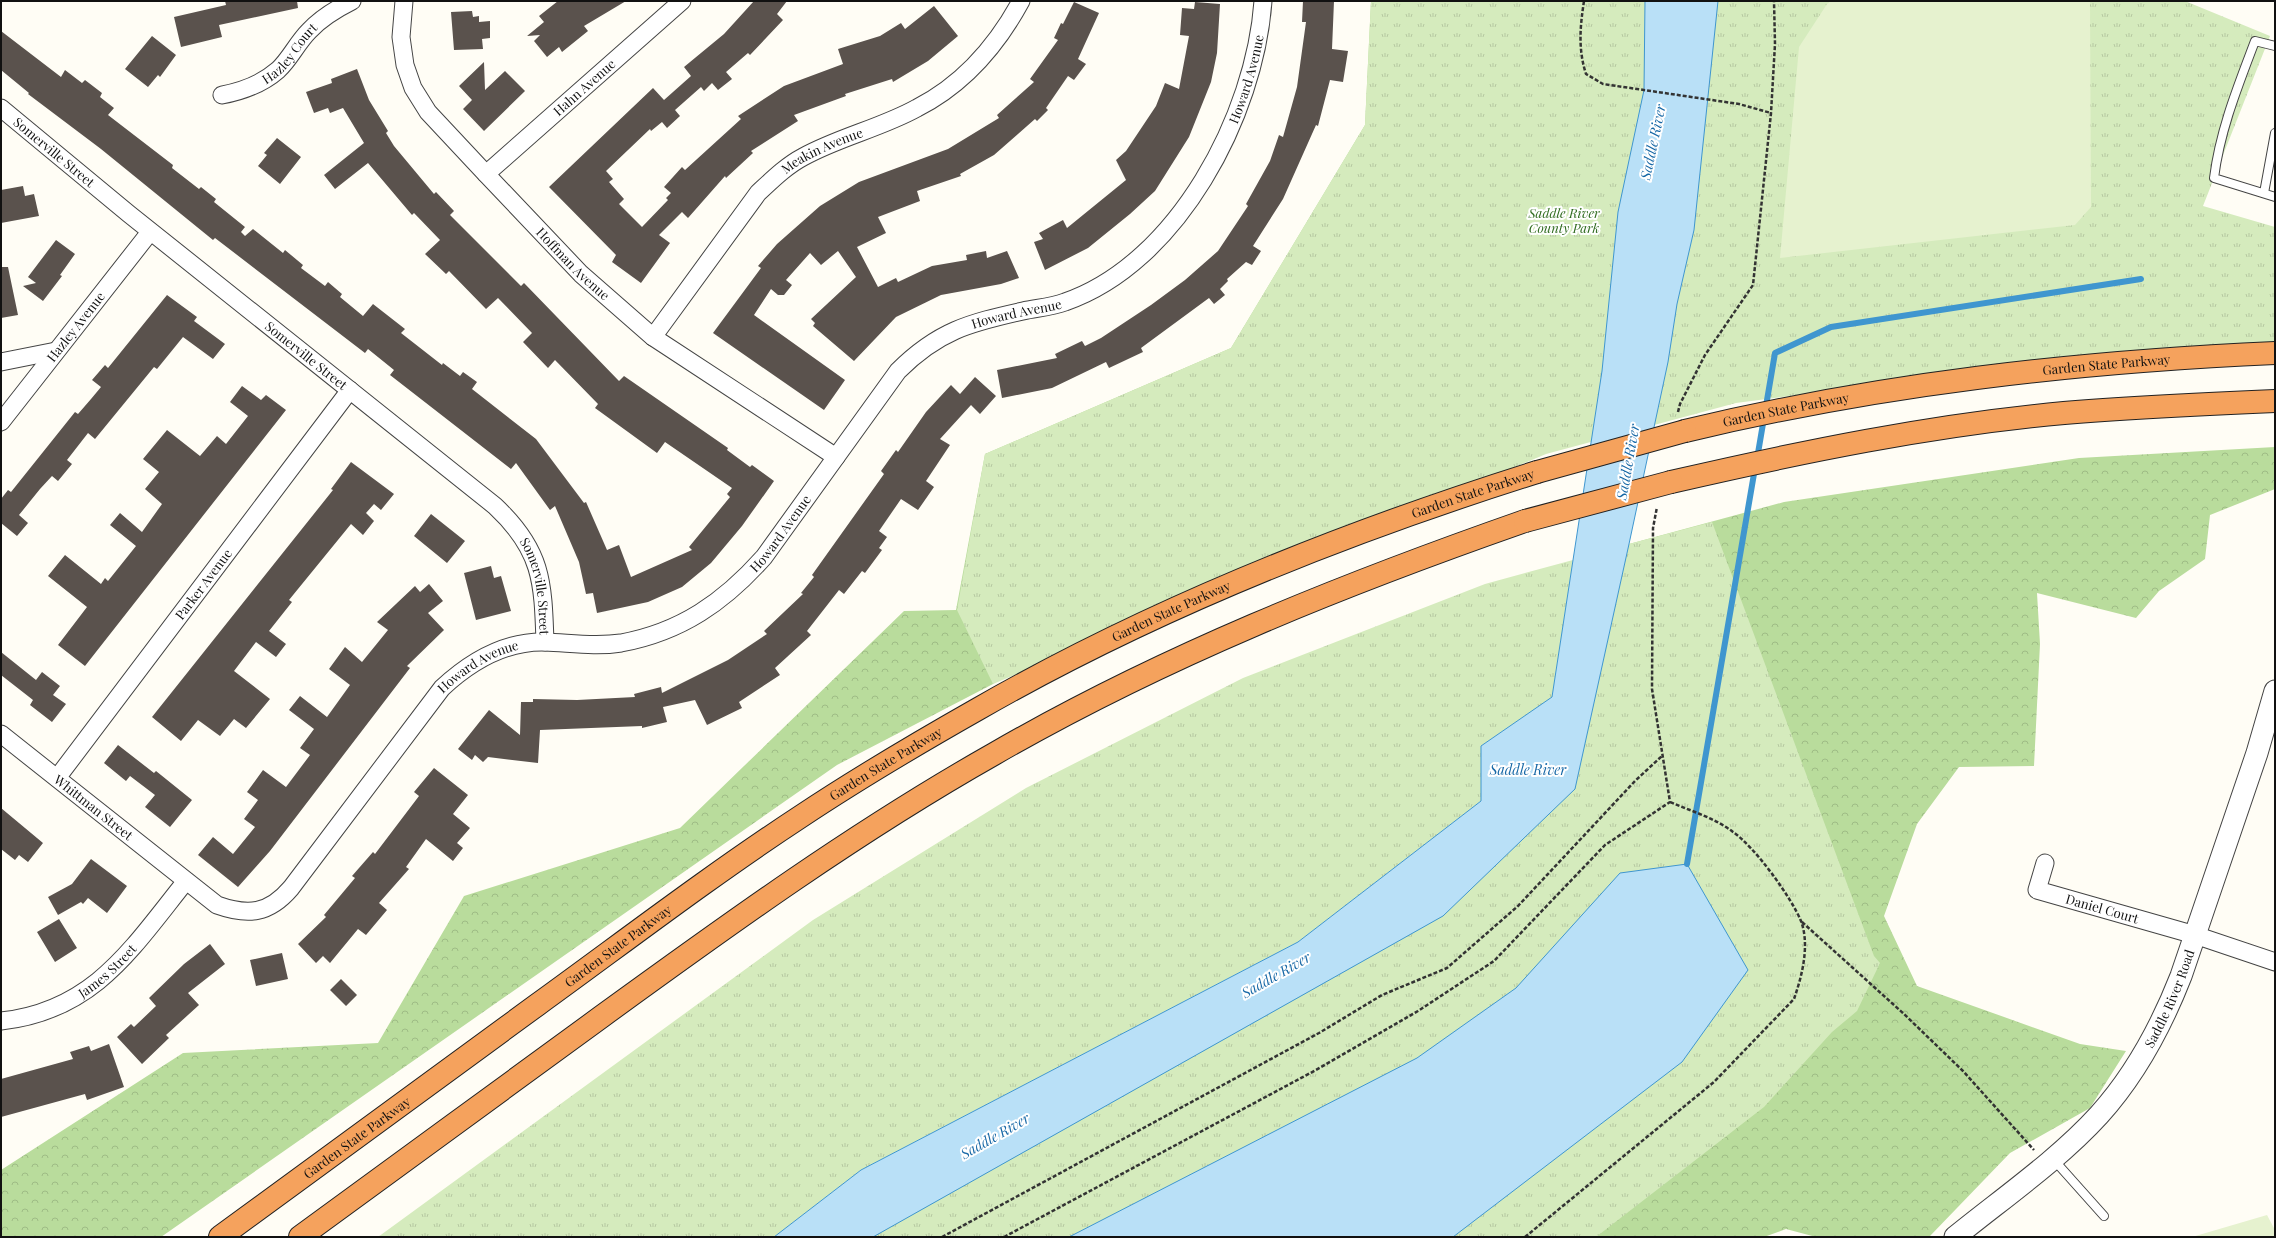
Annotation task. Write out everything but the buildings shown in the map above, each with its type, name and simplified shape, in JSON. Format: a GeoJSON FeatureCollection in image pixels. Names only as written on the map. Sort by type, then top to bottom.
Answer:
{"type":"FeatureCollection","features":[{"type":"Feature","properties":{"kind":"highway","name":"Garden State Parkway"},"geometry":{"type":"LineString","coordinates":[[220,1237],[715,875],[802,815],[979,708],[1083,652],[1267,569],[1360,531],[1681,425],[1754,414],[1860,394],[1964,378],[2185,357],[2275,353]]}},
{"type":"Feature","properties":{"kind":"highway"},"geometry":{"type":"LineString","coordinates":[[300,1237],[733,921],[905,806],[996,752],[1088,702],[1278,614],[1386,572],[1525,521],[1671,482],[1766,460],[1958,426],[2062,413],[2176,405],[2275,401]]}},
{"type":"Feature","properties":{"kind":"street","name":"Hazley Court"},"geometry":{"type":"LineString","coordinates":[[222,95],[240,92],[264,80],[278,69],[308,31],[329,14],[352,1]]}},
{"type":"Feature","properties":{"kind":"street","name":"Hoffman Avenue"},"geometry":{"type":"LineString","coordinates":[[404,1],[400,37],[405,65],[413,88],[428,112],[486,174],[581,274],[653,337],[836,457]]}},
{"type":"Feature","properties":{"kind":"street","name":"Hahn Avenue"},"geometry":{"type":"LineString","coordinates":[[486,174],[682,1]]}},
{"type":"Feature","properties":{"kind":"street","name":"Meakin Avenue"},"geometry":{"type":"LineString","coordinates":[[653,337],[758,193],[779,174],[802,157],[833,142],[916,109],[943,93],[965,76],[987,54],[1006,29],[1021,1]]}},
{"type":"Feature","properties":{"kind":"street","name":"Howard Avenue"},"geometry":{"type":"LineString","coordinates":[[186,881],[217,905],[235,912],[252,912],[268,907],[282,898],[442,688],[460,672],[483,657],[505,648],[544,642],[589,646],[620,643],[662,632],[685,622],[716,603],[741,582],[764,557],[898,371],[915,354],[938,338],[962,326],[1063,303],[1090,292],[1114,278],[1167,228],[1197,188],[1219,152],[1239,106],[1252,66],[1263,1]]}},
{"type":"Feature","properties":{"kind":"street","name":"Somerville Street"},"geometry":{"type":"LineString","coordinates":[[1,108],[150,232],[350,390],[511,521],[527,542],[537,564],[543,590],[544,642]]}},
{"type":"Feature","properties":{"kind":"street"},"geometry":{"type":"LineString","coordinates":[[1,126],[18,122]]}},
{"type":"Feature","properties":{"kind":"street","name":"Hazley Avenue"},"geometry":{"type":"LineString","coordinates":[[1,422],[150,232]]}},
{"type":"Feature","properties":{"kind":"street"},"geometry":{"type":"LineString","coordinates":[[1,362],[56,351]]}},
{"type":"Feature","properties":{"kind":"street","name":"Parker Avenue"},"geometry":{"type":"LineString","coordinates":[[57,778],[350,390]]}},
{"type":"Feature","properties":{"kind":"street","name":"Saddle River Road"},"geometry":{"type":"LineString","coordinates":[[1964,1232],[2049,1161],[2099,1115],[2126,1082],[2149,1046],[2168,1008],[2195,935],[2257,753],[2275,691]]}},
{"type":"Feature","properties":{"kind":"street","name":"Whittman Street"},"geometry":{"type":"LineString","coordinates":[[1,734],[186,881]]}},
{"type":"Feature","properties":{"kind":"street","name":"Daniel Court"},"geometry":{"type":"LineString","coordinates":[[2044,863],[2037,890],[2195,935]]}},
{"type":"Feature","properties":{"kind":"street","name":"James Street"},"geometry":{"type":"LineString","coordinates":[[1,1021],[34,1015],[62,1005],[85,992],[109,974],[131,950],[186,881]]}},
{"type":"Feature","properties":{"kind":"street"},"geometry":{"type":"LineString","coordinates":[[2195,935],[2275,962]]}},
{"type":"Feature","properties":{"kind":"lane"},"geometry":{"type":"LineString","coordinates":[[2275,46],[2255,41],[2229,111],[2217,153],[2214,178],[2275,197]]}},
{"type":"Feature","properties":{"kind":"lane"},"geometry":{"type":"LineString","coordinates":[[2264,193],[2275,133]]}},
{"type":"Feature","properties":{"kind":"lane"},"geometry":{"type":"LineString","coordinates":[[2049,1161],[2104,1216]]}},
{"type":"Feature","properties":{"kind":"path"},"geometry":{"type":"LineString","coordinates":[[1584,1],[1580,30],[1581,57],[1586,74],[1603,84],[1739,104],[1771,113]]}},
{"type":"Feature","properties":{"kind":"path"},"geometry":{"type":"LineString","coordinates":[[1681,425],[1680,404],[1705,355],[1753,285],[1771,113],[1775,44],[1774,1]]}},
{"type":"Feature","properties":{"kind":"path"},"geometry":{"type":"LineString","coordinates":[[1658,505],[1653,528],[1652,689],[1670,802]]}},
{"type":"Feature","properties":{"kind":"path"},"geometry":{"type":"LineString","coordinates":[[942,1237],[1319,1033],[1382,995],[1448,968],[1518,906],[1635,780],[1663,755]]}},
{"type":"Feature","properties":{"kind":"path"},"geometry":{"type":"LineString","coordinates":[[1670,802],[1712,819],[1738,836],[1753,849],[1766,865],[1801,922],[1958,1066],[2049,1161]]}},
{"type":"Feature","properties":{"kind":"path"},"geometry":{"type":"LineString","coordinates":[[1004,1237],[1316,1070],[1443,994],[1494,961],[1605,845],[1670,802]]}},
{"type":"Feature","properties":{"kind":"path"},"geometry":{"type":"LineString","coordinates":[[1525,1237],[1714,1082],[1794,999],[1803,963],[1804,940],[1801,922]]}},
{"type":"Feature","properties":{"kind":"green space"},"geometry":{"type":"Polygon","coordinates":[[[1371,1],[1566,1],[1058,634],[993,684],[837,765],[161,1237],[1,1237],[1,1170],[183,1053],[378,1043],[464,896],[680,828],[904,611],[956,610],[985,454],[1231,348],[1365,125],[1371,1]]]}},
{"type":"Feature","properties":{"kind":"green space","name":"Saddle River County Park"},"geometry":{"type":"Polygon","coordinates":[[[1371,1],[2185,1],[2270,36],[2203,206],[2275,227],[2275,356],[1998,369],[1736,403],[1546,454],[993,684],[957,610],[985,454],[1231,348],[1365,125],[1371,1]]]}},
{"type":"Feature","properties":{"kind":"green space"},"geometry":{"type":"Polygon","coordinates":[[[1831,1],[2090,1],[2091,207],[2075,225],[1780,258],[1799,47],[1827,4],[1831,1]]]}},
{"type":"Feature","properties":{"kind":"green space"},"geometry":{"type":"Polygon","coordinates":[[[2275,447],[2275,489],[2210,515],[2205,559],[2159,591],[2136,618],[2037,593],[2040,644],[2034,766],[1959,767],[1917,824],[1884,916],[1917,986],[2080,1044],[2126,1051],[2090,1108],[2010,1153],[1930,1236],[1816,1237],[1786,1229],[1764,1237],[873,1237],[1575,789],[1629,544],[1784,502],[2079,458],[2275,447]]]}},
{"type":"Feature","properties":{"kind":"green space"},"geometry":{"type":"Polygon","coordinates":[[[1712,522],[1874,956],[1880,963],[1857,1011],[1832,1032],[1764,1107],[1596,1237],[873,1237],[1443,916],[1575,789],[1629,544],[1712,522]]]}},
{"type":"Feature","properties":{"kind":"green space"},"geometry":{"type":"Polygon","coordinates":[[[1573,560],[1552,698],[1481,746],[1481,801],[1298,942],[861,1170],[774,1237],[378,1237],[813,920],[1026,788],[1243,678],[1485,584],[1573,560]]]}},
{"type":"Feature","properties":{"kind":"green space"},"geometry":{"type":"Polygon","coordinates":[[[2267,1215],[2275,1230],[2275,1237],[2192,1237],[2267,1215]]]}},
{"type":"Feature","properties":{"kind":"water","name":"Saddle River"},"geometry":{"type":"Polygon","coordinates":[[[1645,1],[1718,1],[1694,230],[1677,304],[1668,362],[1575,789],[1443,916],[873,1237],[774,1237],[861,1170],[1298,942],[1481,801],[1481,746],[1552,697],[1602,371],[1618,212],[1644,90],[1645,1]]]}},
{"type":"Feature","properties":{"kind":"water"},"geometry":{"type":"Polygon","coordinates":[[[1687,864],[1748,970],[1682,1062],[1453,1237],[1069,1237],[1417,1058],[1516,988],[1620,873],[1687,864]]]}},
{"type":"Feature","properties":{"kind":"waterway"},"geometry":{"type":"LineString","coordinates":[[1757,459],[1775,353],[1831,327],[2141,279]]}},
{"type":"Feature","properties":{"kind":"waterway"},"geometry":{"type":"LineString","coordinates":[[1687,864],[1755,468]]}}]}
